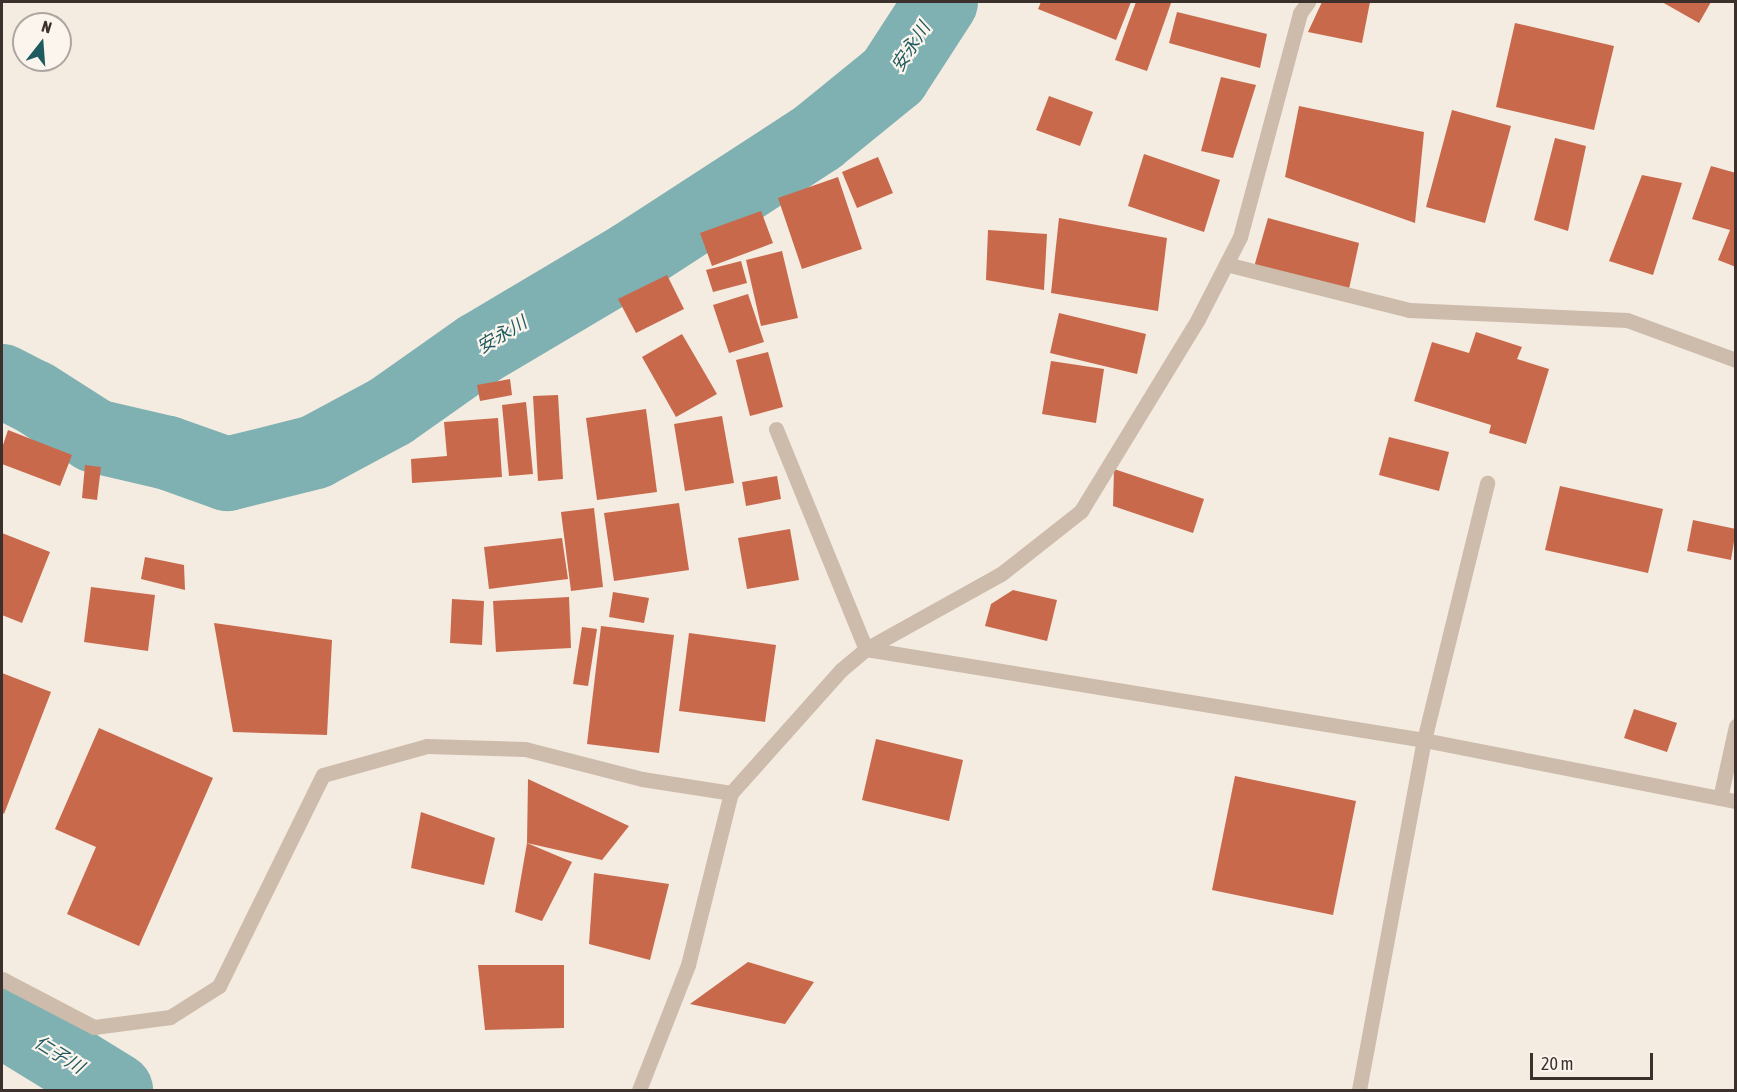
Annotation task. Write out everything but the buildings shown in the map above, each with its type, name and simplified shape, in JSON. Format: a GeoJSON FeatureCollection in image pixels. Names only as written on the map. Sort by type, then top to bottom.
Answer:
{"type":"FeatureCollection","features":[{"type":"Feature","properties":{"kind":"street"},"geometry":{"type":"LineString","coordinates":[[639,1090],[688,965],[731,793],[841,670],[866,648],[1001,574],[1081,511],[1198,319],[1240,237],[1300,13],[1308,2]]}},
{"type":"Feature","properties":{"kind":"street"},"geometry":{"type":"LineString","coordinates":[[1226,264],[1409,310],[1627,320],[1736,360]]}},
{"type":"Feature","properties":{"kind":"street"},"geometry":{"type":"LineString","coordinates":[[776,429],[866,648]]}},
{"type":"Feature","properties":{"kind":"street"},"geometry":{"type":"LineString","coordinates":[[1359,1090],[1424,740],[1487,483]]}},
{"type":"Feature","properties":{"kind":"street"},"geometry":{"type":"LineString","coordinates":[[866,648],[1424,740],[1736,801]]}},
{"type":"Feature","properties":{"kind":"street"},"geometry":{"type":"LineString","coordinates":[[1720,798],[1736,726]]}},
{"type":"Feature","properties":{"kind":"street"},"geometry":{"type":"LineString","coordinates":[[2,979],[94,1027],[170,1017],[219,986],[323,775],[427,746],[525,748],[642,779],[731,793]]}},
{"type":"Feature","properties":{"kind":"waterway","name":"安永川"},"geometry":{"type":"LineString","coordinates":[[2,381],[34,397],[95,436],[168,453],[227,474],[315,452],[391,411],[479,349],[632,258],[818,137],[893,76],[941,2]]}},
{"type":"Feature","properties":{"kind":"waterway","name":"仁子川"},"geometry":{"type":"LineString","coordinates":[[2,1020],[116,1090]]}}]}
